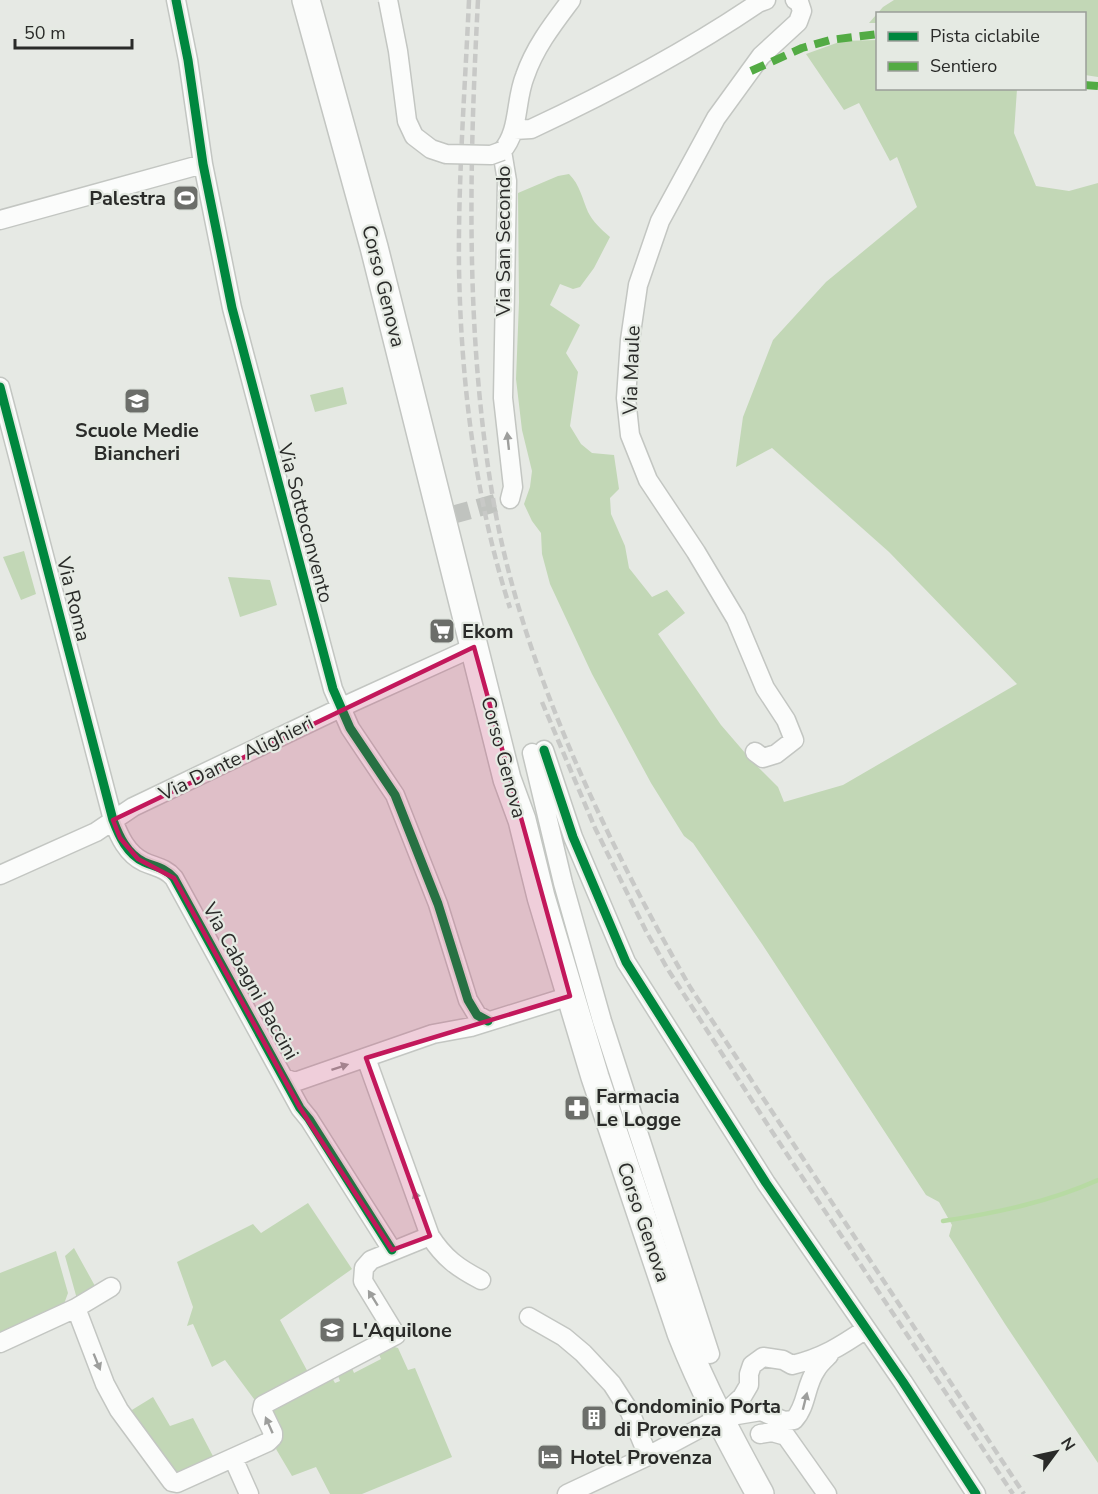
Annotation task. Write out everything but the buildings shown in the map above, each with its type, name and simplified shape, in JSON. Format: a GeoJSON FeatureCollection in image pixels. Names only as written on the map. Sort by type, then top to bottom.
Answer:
{"type":"FeatureCollection","features":[{"type":"Feature","properties":{"kind":"main road","name":"Corso Genova"},"geometry":{"type":"LineString","coordinates":[[306,0],[448,516],[474,647],[507,779],[522,820],[538,889],[570,996],[681,1333],[718,1418],[760,1494]]}},
{"type":"Feature","properties":{"kind":"street","name":"Via Sottoconvento"},"geometry":{"type":"LineString","coordinates":[[176,0],[203,164],[234,318],[330,680],[350,728],[395,795],[438,904],[468,1000],[477,1015],[488,1021]]}},
{"type":"Feature","properties":{"kind":"street"},"geometry":{"type":"LineString","coordinates":[[388,0],[398,51],[407,121],[414,136],[431,149],[446,154],[490,154],[502,151]]}},
{"type":"Feature","properties":{"kind":"street","name":"Via San Secondo"},"geometry":{"type":"LineString","coordinates":[[510,499],[513,487],[503,398],[507,181],[502,151],[514,130],[524,77],[548,30],[571,0]]}},
{"type":"Feature","properties":{"kind":"street"},"geometry":{"type":"LineString","coordinates":[[514,130],[531,129],[653,68],[766,0]]}},
{"type":"Feature","properties":{"kind":"street","name":"Via Maule"},"geometry":{"type":"LineString","coordinates":[[755,752],[763,758],[776,754],[794,740],[786,720],[765,688],[736,619],[696,552],[648,480],[630,435],[627,386],[630,340],[638,285],[660,222],[716,118],[761,56],[798,22],[802,11],[799,2],[795,0]]}},
{"type":"Feature","properties":{"kind":"street"},"geometry":{"type":"LineString","coordinates":[[0,220],[203,164]]}},
{"type":"Feature","properties":{"kind":"street","name":"Via Roma"},"geometry":{"type":"LineString","coordinates":[[0,387],[8,452],[113,819]]}},
{"type":"Feature","properties":{"kind":"street","name":"Via Dante Alighieri"},"geometry":{"type":"LineString","coordinates":[[0,875],[96,832],[133,807],[474,647]]}},
{"type":"Feature","properties":{"kind":"street"},"geometry":{"type":"LineString","coordinates":[[710,1354],[602,1022],[550,828],[538,752],[626,962],[773,1192],[976,1494]]}},
{"type":"Feature","properties":{"kind":"street"},"geometry":{"type":"LineString","coordinates":[[550,828],[549,820],[558,813],[568,821]]}},
{"type":"Feature","properties":{"kind":"street","name":"Via Cabagni Baccini"},"geometry":{"type":"LineString","coordinates":[[113,819],[120,838],[138,859],[163,868],[174,878],[300,1108],[393,1251]]}},
{"type":"Feature","properties":{"kind":"street","name":"Via Cabagni Baccini"},"geometry":{"type":"LineString","coordinates":[[285,1078],[295,1082],[433,1034],[471,1027],[570,996]]}},
{"type":"Feature","properties":{"kind":"street"},"geometry":{"type":"LineString","coordinates":[[366,1059],[430,1236],[438,1249],[459,1268],[481,1280]]}},
{"type":"Feature","properties":{"kind":"street"},"geometry":{"type":"LineString","coordinates":[[75,1308],[118,1410],[172,1482],[177,1483],[268,1442],[273,1437],[273,1433],[262,1410],[263,1405],[396,1335],[363,1281],[364,1268],[371,1260],[430,1236]]}},
{"type":"Feature","properties":{"kind":"street"},"geometry":{"type":"LineString","coordinates":[[0,1343],[75,1308],[111,1287]]}},
{"type":"Feature","properties":{"kind":"street"},"geometry":{"type":"LineString","coordinates":[[529,1317],[564,1336],[612,1384],[630,1412],[648,1456]]}},
{"type":"Feature","properties":{"kind":"street"},"geometry":{"type":"LineString","coordinates":[[567,1494],[648,1456],[718,1418],[742,1397],[749,1385],[752,1365],[763,1357],[783,1360],[792,1365],[810,1361],[831,1352],[866,1329]]}},
{"type":"Feature","properties":{"kind":"street"},"geometry":{"type":"LineString","coordinates":[[718,1418],[761,1412],[784,1420],[794,1420],[802,1411],[816,1370],[831,1352]]}},
{"type":"Feature","properties":{"kind":"street"},"geometry":{"type":"LineString","coordinates":[[760,1434],[772,1432],[786,1437],[827,1494]]}},
{"type":"Feature","properties":{"kind":"street"},"geometry":{"type":"LineString","coordinates":[[233,1458],[249,1494]]}},
{"type":"Feature","properties":{"kind":"highlighted area"},"geometry":{"type":"Polygon","coordinates":[[[474,647],[570,996],[366,1058],[430,1236],[392,1250],[300,1108],[174,878],[138,859],[120,838],[113,820],[474,647]]]}},
{"type":"Feature","properties":{"kind":"green space"},"geometry":{"type":"Polygon","coordinates":[[[894,0],[1098,0],[1098,77],[1086,75],[1086,12],[879,12],[894,0]]]}},
{"type":"Feature","properties":{"kind":"green space"},"geometry":{"type":"Polygon","coordinates":[[[876,15],[876,23],[869,23],[876,15]]]}},
{"type":"Feature","properties":{"kind":"green space"},"geometry":{"type":"Polygon","coordinates":[[[876,40],[876,90],[1017,90],[1014,133],[1036,186],[1069,191],[1098,183],[1098,1463],[949,1236],[952,1225],[939,1202],[926,1195],[762,944],[693,843],[684,836],[651,783],[592,674],[550,584],[542,554],[541,533],[524,504],[530,487],[532,471],[522,430],[516,379],[519,302],[518,193],[558,176],[569,174],[578,187],[590,216],[610,237],[594,268],[580,287],[573,289],[560,284],[550,305],[580,325],[566,353],[578,372],[570,426],[581,444],[592,453],[614,455],[619,489],[610,498],[611,514],[625,546],[629,568],[652,597],[667,590],[685,613],[658,634],[721,725],[778,787],[784,802],[843,785],[1017,684],[889,552],[772,448],[736,467],[743,417],[773,340],[826,282],[917,207],[897,157],[890,161],[859,103],[844,110],[806,54],[842,41],[876,40]]]}},
{"type":"Feature","properties":{"kind":"green space"},"geometry":{"type":"Polygon","coordinates":[[[343,387],[347,404],[315,412],[310,395],[343,387]]]}},
{"type":"Feature","properties":{"kind":"green space"},"geometry":{"type":"Polygon","coordinates":[[[24,551],[36,594],[21,600],[3,557],[24,551]]]}},
{"type":"Feature","properties":{"kind":"green space"},"geometry":{"type":"Polygon","coordinates":[[[228,577],[270,580],[277,605],[240,617],[228,577]]]}},
{"type":"Feature","properties":{"kind":"green space"},"geometry":{"type":"Polygon","coordinates":[[[308,1203],[352,1269],[280,1320],[310,1376],[257,1403],[225,1360],[212,1367],[193,1324],[187,1326],[193,1307],[177,1262],[253,1224],[261,1233],[308,1203]]]}},
{"type":"Feature","properties":{"kind":"green space"},"geometry":{"type":"Polygon","coordinates":[[[74,1248],[95,1286],[77,1299],[65,1256],[74,1248]]]}},
{"type":"Feature","properties":{"kind":"green space"},"geometry":{"type":"Polygon","coordinates":[[[56,1251],[68,1293],[64,1304],[0,1332],[0,1273],[56,1251]]]}},
{"type":"Feature","properties":{"kind":"green space"},"geometry":{"type":"Polygon","coordinates":[[[391,1346],[398,1348],[408,1370],[415,1368],[452,1457],[362,1494],[330,1494],[316,1467],[292,1476],[276,1449],[281,1438],[267,1409],[331,1376],[335,1383],[340,1381],[337,1373],[351,1366],[354,1373],[381,1359],[378,1352],[391,1346]]]}},
{"type":"Feature","properties":{"kind":"green space"},"geometry":{"type":"Polygon","coordinates":[[[153,1397],[170,1426],[193,1418],[215,1460],[179,1477],[127,1413],[153,1397]]]}},
{"type":"Feature","properties":{"kind":"waterway"},"geometry":{"type":"LineString","coordinates":[[943,1221],[1022,1206],[1061,1195],[1098,1180]]}},
{"type":"Feature","properties":{"kind":"tunnel"},"geometry":{"type":"LineString","coordinates":[[452,515],[510,499]]}},
{"type":"Feature","properties":{"kind":"railway"},"geometry":{"type":"LineString","coordinates":[[469,0],[459,235],[460,311],[467,397],[479,483],[510,608]]}},
{"type":"Feature","properties":{"kind":"railway"},"geometry":{"type":"LineString","coordinates":[[478,0],[472,192],[474,320],[478,383],[495,510],[509,571],[548,695],[600,816],[629,875],[690,987],[1024,1494]]}},
{"type":"Feature","properties":{"kind":"railway"},"geometry":{"type":"LineString","coordinates":[[542,702],[595,828],[667,968],[771,1130],[1013,1494]]}},
{"type":"Feature","properties":{"kind":"marked path"},"geometry":{"type":"LineString","coordinates":[[751,71],[802,48],[830,40],[876,34]]}},
{"type":"Feature","properties":{"kind":"marked path"},"geometry":{"type":"LineString","coordinates":[[1086,85],[1098,86]]}},
{"type":"Feature","properties":{"kind":"cycle path"},"geometry":{"type":"LineString","coordinates":[[176,0],[188,60],[203,164],[232,308],[333,689],[350,728],[395,795],[438,904],[468,1000],[477,1015],[488,1021]]}},
{"type":"Feature","properties":{"kind":"cycle path"},"geometry":{"type":"LineString","coordinates":[[0,387],[118,832],[124,844],[138,859],[164,870],[174,878],[300,1108],[392,1250]]}},
{"type":"Feature","properties":{"kind":"cycle path"},"geometry":{"type":"LineString","coordinates":[[544,750],[573,837],[626,962],[766,1183],[903,1382],[976,1494]]}},
{"type":"Feature","properties":{"kind":"place","name":"Palestra"},"geometry":{"type":"Point","coordinates":[186,198]}},
{"type":"Feature","properties":{"kind":"place","name":"Scuole Medie Biancheri"},"geometry":{"type":"Point","coordinates":[137,401]}},
{"type":"Feature","properties":{"kind":"place","name":"Ekom"},"geometry":{"type":"Point","coordinates":[442,631]}},
{"type":"Feature","properties":{"kind":"place","name":"Farmacia Le Logge"},"geometry":{"type":"Point","coordinates":[577,1108]}},
{"type":"Feature","properties":{"kind":"place","name":"L'Aquilone"},"geometry":{"type":"Point","coordinates":[332,1330]}},
{"type":"Feature","properties":{"kind":"place","name":"Condominio Porta di Provenza"},"geometry":{"type":"Point","coordinates":[594,1418]}},
{"type":"Feature","properties":{"kind":"place","name":"Hotel Provenza"},"geometry":{"type":"Point","coordinates":[550,1457]}}]}
